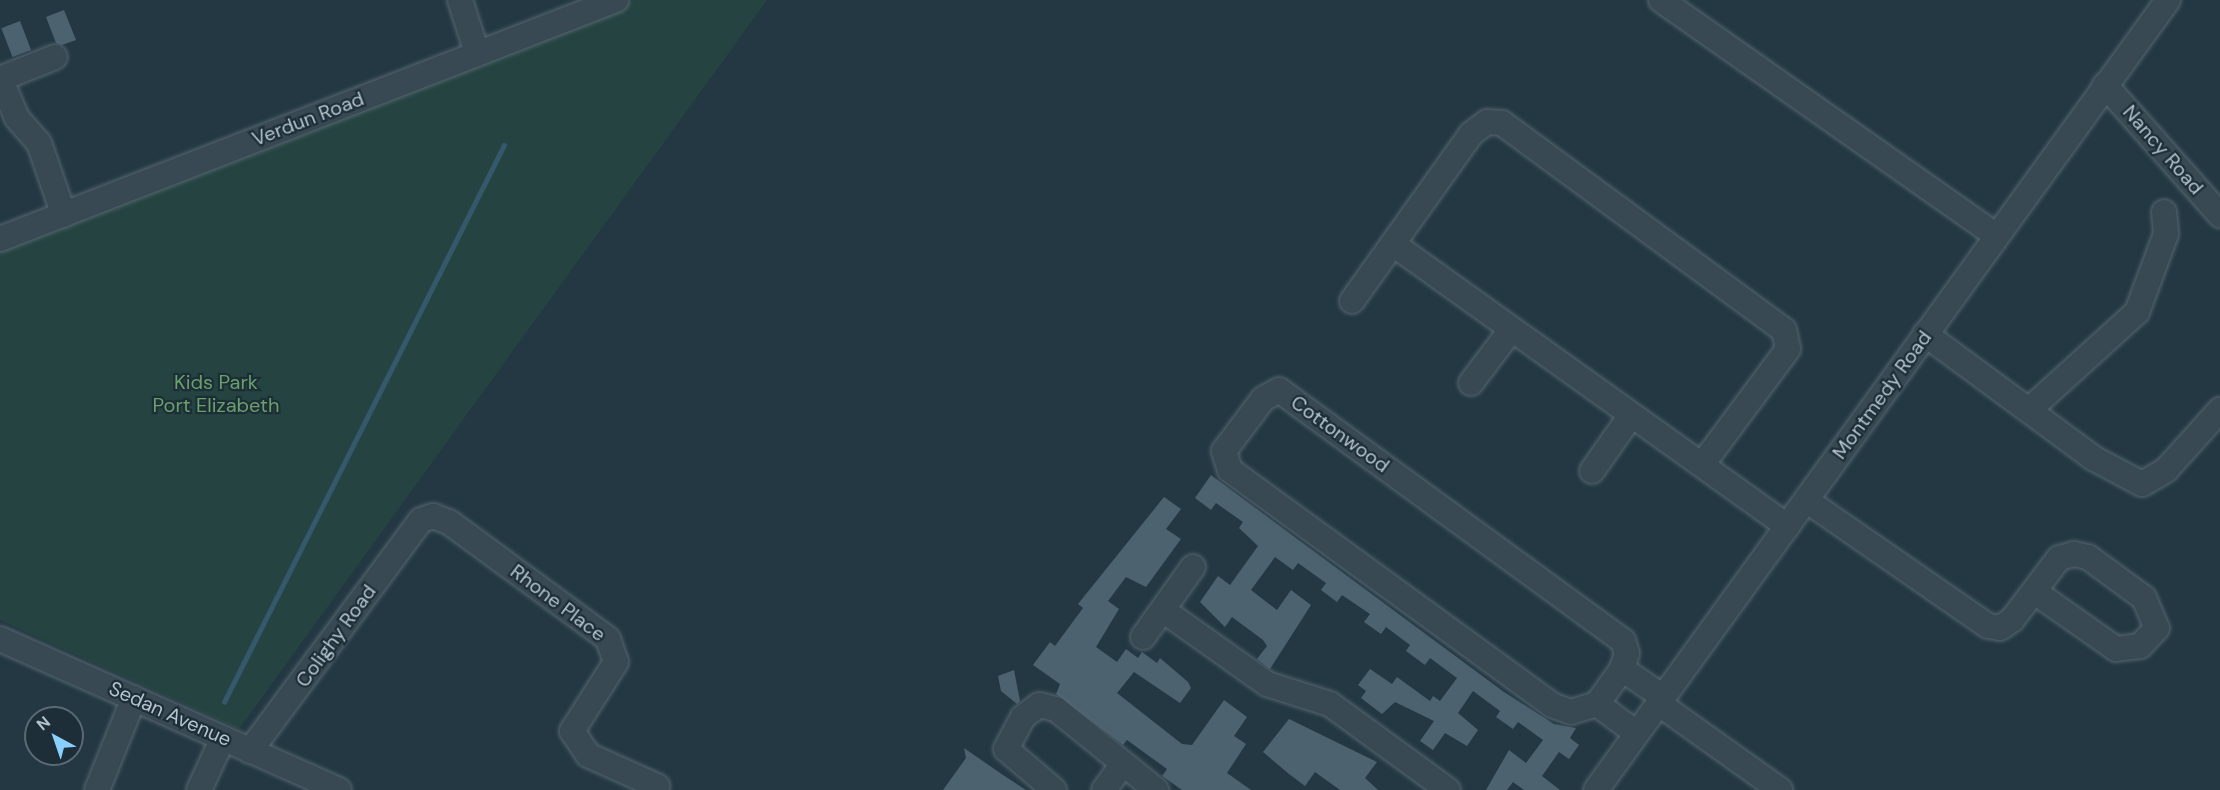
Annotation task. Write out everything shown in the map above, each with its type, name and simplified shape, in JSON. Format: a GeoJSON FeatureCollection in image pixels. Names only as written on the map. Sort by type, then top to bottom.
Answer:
{"type":"FeatureCollection","features":[{"type":"Feature","properties":{"kind":"street"},"geometry":{"type":"LineString","coordinates":[[460,0],[477,53]]}},
{"type":"Feature","properties":{"kind":"street","name":"Verdun Road"},"geometry":{"type":"LineString","coordinates":[[0,239],[616,0]]}},
{"type":"Feature","properties":{"kind":"street"},"geometry":{"type":"LineString","coordinates":[[1661,0],[1995,235]]}},
{"type":"Feature","properties":{"kind":"street","name":"Montmedy Road"},"geometry":{"type":"LineString","coordinates":[[1596,790],[1995,235],[2168,0]]}},
{"type":"Feature","properties":{"kind":"street"},"geometry":{"type":"LineString","coordinates":[[55,57],[0,79],[17,118],[39,143],[64,214]]}},
{"type":"Feature","properties":{"kind":"street","name":"Nancy Road"},"geometry":{"type":"LineString","coordinates":[[2105,85],[2220,215]]}},
{"type":"Feature","properties":{"kind":"street"},"geometry":{"type":"LineString","coordinates":[[1352,301],[1472,134],[1487,122],[1502,123],[1784,330],[1788,349],[1702,465]]}},
{"type":"Feature","properties":{"kind":"street"},"geometry":{"type":"LineString","coordinates":[[2030,410],[2137,312],[2166,234],[2164,212]]}},
{"type":"Feature","properties":{"kind":"street"},"geometry":{"type":"LineString","coordinates":[[1393,244],[1630,417],[1787,526]]}},
{"type":"Feature","properties":{"kind":"street"},"geometry":{"type":"LineString","coordinates":[[1472,383],[1510,330]]}},
{"type":"Feature","properties":{"kind":"street"},"geometry":{"type":"LineString","coordinates":[[1925,334],[2093,458],[2147,485],[2220,410]]}},
{"type":"Feature","properties":{"kind":"street","name":"Cottonwood"},"geometry":{"type":"LineString","coordinates":[[1597,704],[1571,712],[1552,705],[1230,470],[1224,451],[1263,399],[1280,390],[1618,636],[1627,653],[1622,669]]}},
{"type":"Feature","properties":{"kind":"street"},"geometry":{"type":"LineString","coordinates":[[1592,471],[1630,417]]}},
{"type":"Feature","properties":{"kind":"street"},"geometry":{"type":"LineString","coordinates":[[1806,500],[1988,626],[2006,626],[2061,557],[2083,555],[2144,598],[2157,628],[2140,646],[2116,649],[2035,592]]}},
{"type":"Feature","properties":{"kind":"street","name":"Rhone Place"},"geometry":{"type":"LineString","coordinates":[[421,520],[433,516],[449,522],[608,639],[616,662],[572,731],[588,755],[657,786]]}},
{"type":"Feature","properties":{"kind":"street","name":"Colighy Road"},"geometry":{"type":"LineString","coordinates":[[250,751],[421,520]]}},
{"type":"Feature","properties":{"kind":"street"},"geometry":{"type":"LineString","coordinates":[[1143,637],[1193,567]]}},
{"type":"Feature","properties":{"kind":"street"},"geometry":{"type":"LineString","coordinates":[[1163,610],[1267,684],[1330,704],[1448,790]]}},
{"type":"Feature","properties":{"kind":"street","name":"Sedan Avenue"},"geometry":{"type":"LineString","coordinates":[[0,639],[339,790]]}},
{"type":"Feature","properties":{"kind":"street"},"geometry":{"type":"LineString","coordinates":[[1636,733],[1597,704],[1622,669],[1780,790]]}},
{"type":"Feature","properties":{"kind":"street"},"geometry":{"type":"LineString","coordinates":[[97,790],[134,698]]}},
{"type":"Feature","properties":{"kind":"street"},"geometry":{"type":"LineString","coordinates":[[1054,790],[1006,749],[1009,736],[1035,706],[1056,709],[1156,790]]}},
{"type":"Feature","properties":{"kind":"street"},"geometry":{"type":"LineString","coordinates":[[199,790],[223,738]]}},
{"type":"Feature","properties":{"kind":"street"},"geometry":{"type":"LineString","coordinates":[[1104,790],[1123,764]]}},
{"type":"Feature","properties":{"kind":"green space","name":"Kids Park Port Elizabeth"},"geometry":{"type":"Polygon","coordinates":[[[634,0],[767,0],[239,729],[0,620],[0,246],[634,0]]]}},
{"type":"Feature","properties":{"kind":"building"},"geometry":{"type":"Polygon","coordinates":[[[64,10],[76,40],[62,45],[56,43],[46,17],[64,10]]]}},
{"type":"Feature","properties":{"kind":"building"},"geometry":{"type":"Polygon","coordinates":[[[20,21],[31,50],[12,57],[1,28],[20,21]]]}},
{"type":"Feature","properties":{"kind":"building"},"geometry":{"type":"Polygon","coordinates":[[[1211,475],[1504,692],[1554,724],[1576,728],[1570,738],[1579,745],[1569,759],[1559,752],[1542,776],[1560,790],[1524,790],[1513,782],[1507,790],[1486,790],[1509,750],[1526,763],[1543,740],[1518,722],[1513,729],[1496,717],[1500,711],[1473,691],[1458,713],[1478,730],[1467,746],[1445,733],[1433,750],[1420,741],[1434,721],[1395,702],[1382,714],[1361,698],[1366,691],[1358,685],[1370,669],[1392,684],[1397,677],[1430,701],[1433,696],[1440,701],[1457,678],[1430,658],[1425,665],[1406,651],[1410,645],[1386,627],[1381,634],[1364,622],[1370,614],[1342,595],[1337,602],[1321,590],[1326,583],[1298,563],[1293,570],[1275,557],[1251,590],[1277,610],[1291,590],[1311,605],[1270,669],[1257,659],[1267,646],[1263,640],[1232,617],[1225,627],[1200,602],[1218,576],[1230,585],[1258,546],[1239,528],[1243,522],[1216,503],[1211,510],[1195,498],[1211,475]]]}},
{"type":"Feature","properties":{"kind":"building"},"geometry":{"type":"Polygon","coordinates":[[[1164,497],[1181,509],[1166,529],[1181,539],[1146,587],[1126,577],[1108,601],[1119,609],[1096,647],[1117,662],[1126,649],[1138,658],[1142,652],[1157,663],[1160,658],[1188,682],[1191,688],[1180,703],[1134,672],[1117,693],[1182,744],[1192,745],[1224,700],[1247,717],[1234,736],[1246,744],[1227,773],[1251,790],[1182,790],[1162,776],[1167,769],[1127,740],[1123,745],[1056,694],[1060,684],[1033,665],[1050,642],[1055,646],[1083,608],[1078,604],[1164,497]]]}},
{"type":"Feature","properties":{"kind":"building"},"geometry":{"type":"Polygon","coordinates":[[[1014,670],[1020,701],[1017,704],[1001,691],[998,676],[1014,670]]]}},
{"type":"Feature","properties":{"kind":"building"},"geometry":{"type":"Polygon","coordinates":[[[1289,719],[1377,762],[1365,778],[1378,790],[1340,790],[1315,772],[1305,786],[1289,774],[1263,752],[1289,719]]]}},
{"type":"Feature","properties":{"kind":"building"},"geometry":{"type":"Polygon","coordinates":[[[964,748],[1026,790],[943,790],[966,758],[964,748]]]}},
{"type":"Feature","properties":{"kind":"waterway"},"geometry":{"type":"LineString","coordinates":[[224,702],[504,145]]}}]}
